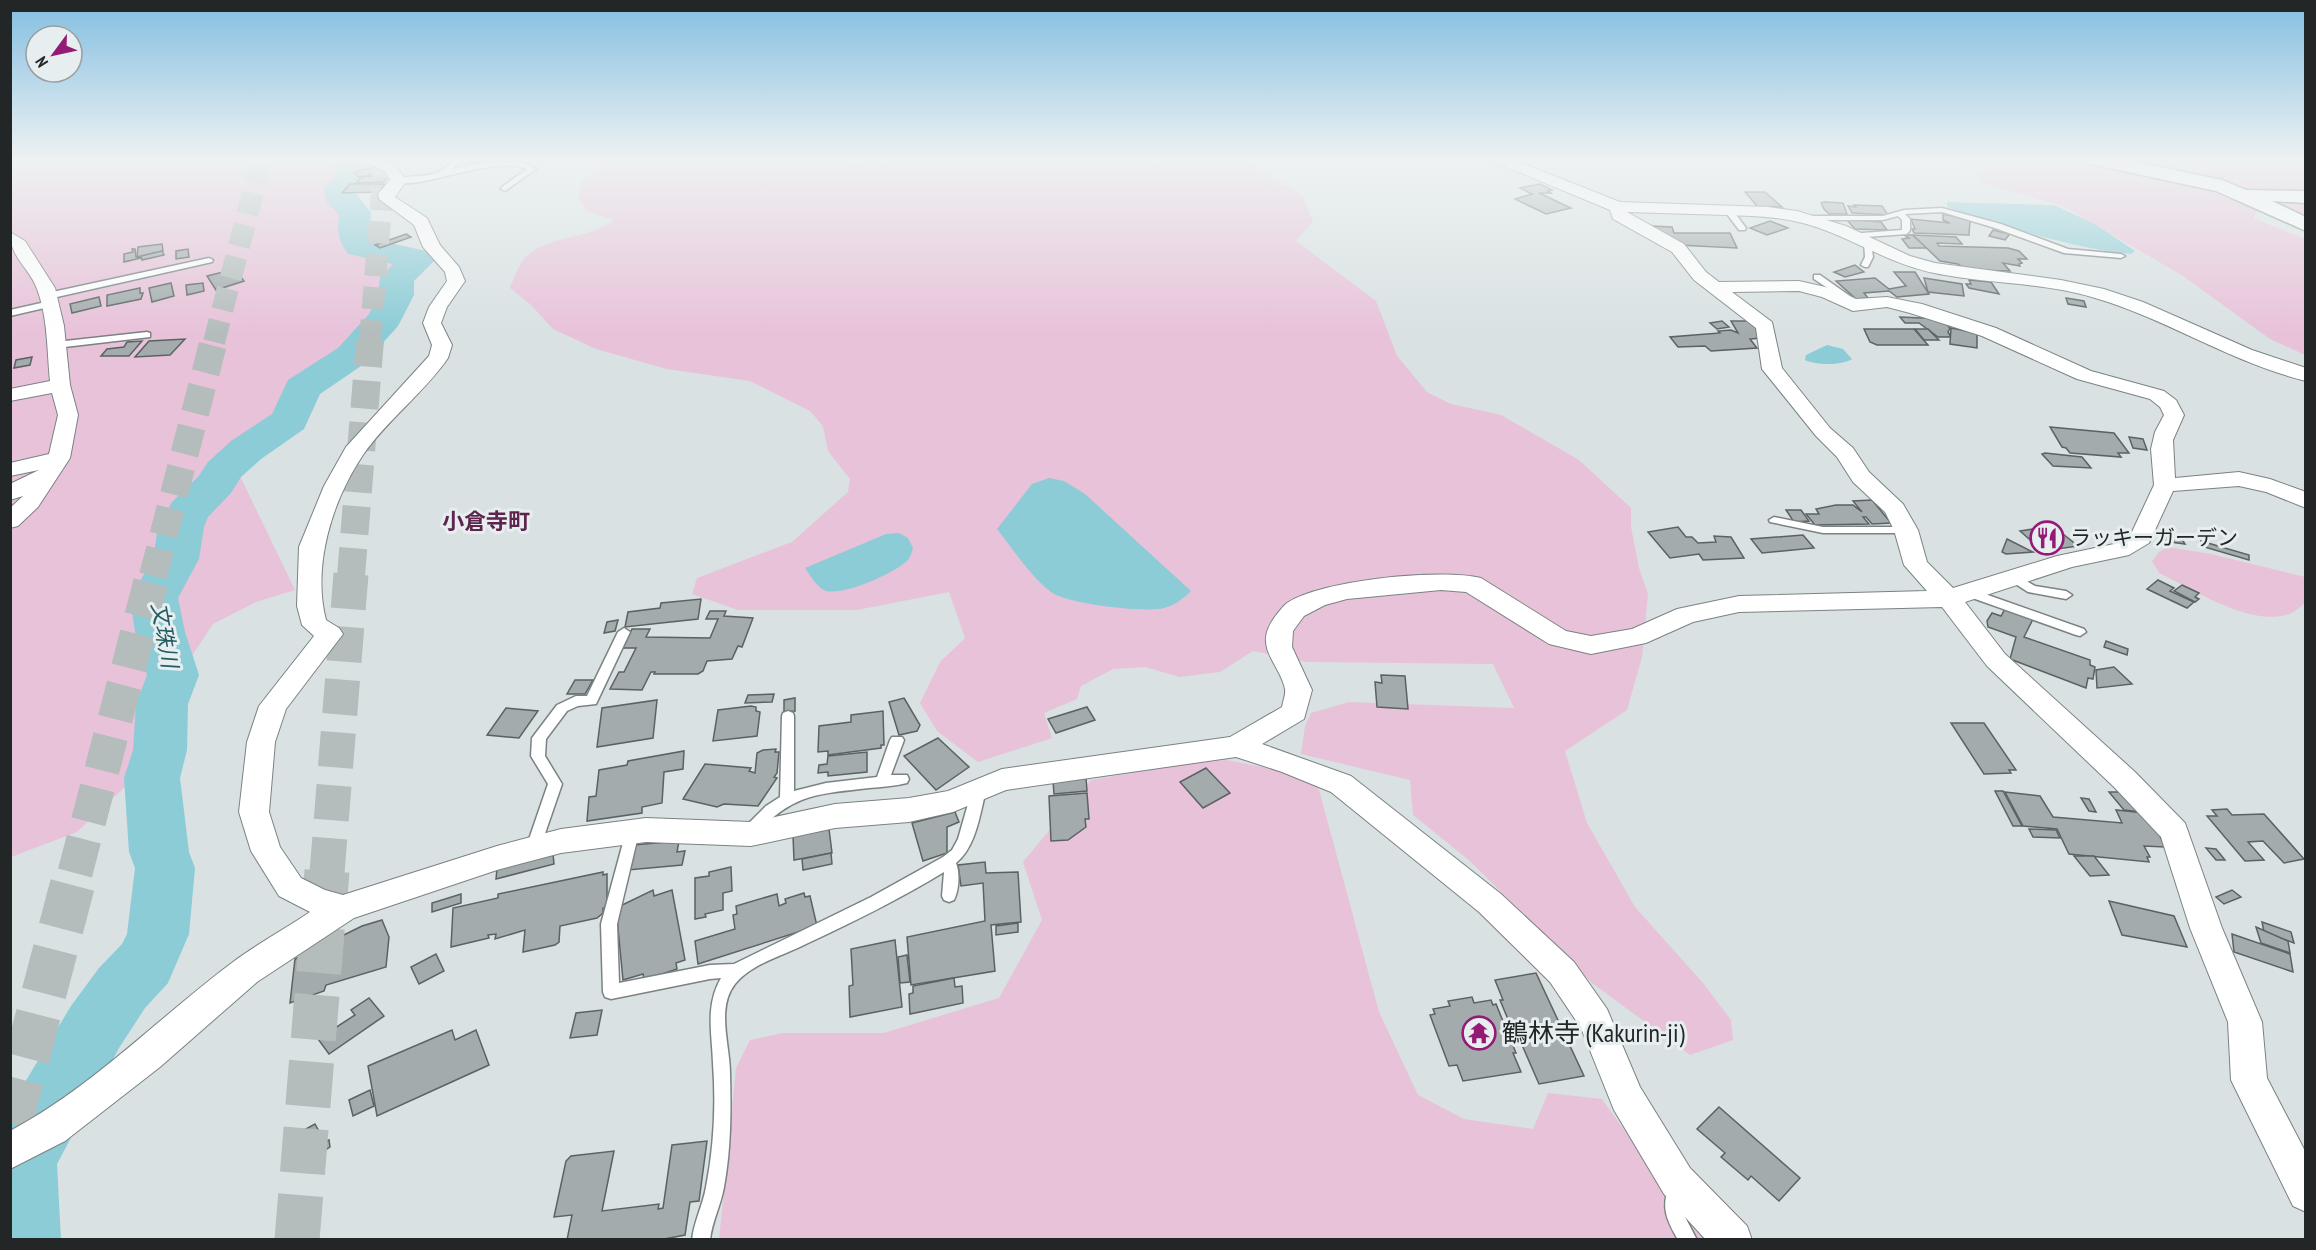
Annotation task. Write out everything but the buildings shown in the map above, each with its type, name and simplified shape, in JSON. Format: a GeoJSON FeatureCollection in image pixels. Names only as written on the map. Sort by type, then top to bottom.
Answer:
{"type":"FeatureCollection","features":[{"type":"Feature","properties":{"kind":"highway"},"geometry":{"type":"LineString","coordinates":[[2288,216],[2306,225]]}},
{"type":"Feature","properties":{"kind":"street"},"geometry":{"type":"LineString","coordinates":[[343,908],[318,902],[290,887],[266,851],[254,812],[261,742],[273,706],[330,634],[315,625],[310,606],[311,548],[316,530],[354,452],[438,358],[442,345],[432,323],[438,307],[456,281],[453,271],[432,247],[421,222],[413,216]]}},
{"type":"Feature","properties":{"kind":"street"},"geometry":{"type":"LineString","coordinates":[[1620,216],[1678,248],[1700,276],[1766,326],[1772,369],[1823,432],[1845,453],[1861,477],[1895,509],[1906,530],[1916,565],[1958,596],[1996,660],[2118,772],[2174,831],[2206,928],[2245,1022],[2249,1080],[2306,1193]]}},
{"type":"Feature","properties":{"kind":"street"},"geometry":{"type":"LineString","coordinates":[[1796,216],[1807,218],[1904,260],[1934,268],[2052,284],[2098,293],[2137,306],[2245,354],[2306,375]]}},
{"type":"Feature","properties":{"kind":"street"},"geometry":{"type":"LineString","coordinates":[[10,237],[19,245],[46,288],[56,345],[60,386],[68,415],[53,467],[30,502],[10,521]]}},
{"type":"Feature","properties":{"kind":"street"},"geometry":{"type":"LineString","coordinates":[[10,1151],[52,1128],[148,1056],[245,972],[343,908],[561,841],[632,832],[747,834],[835,816],[909,810],[953,801],[1002,780],[1236,747],[1294,712],[1299,690],[1279,647],[1280,630],[1295,610],[1316,599],[1347,591],[1441,582],[1472,584],[1558,638],[1591,645],[1637,637],[1686,615],[1739,604],[1958,596],[1996,581],[2042,571],[2066,561],[2121,550],[2141,538],[2165,485],[2161,446],[2165,428],[2174,415],[2169,405],[2157,395],[2084,375],[1989,332],[1915,308],[1887,302],[1853,305],[1828,293],[1799,286],[1714,287]]}},
{"type":"Feature","properties":{"kind":"street"},"geometry":{"type":"LineString","coordinates":[[10,395],[60,386]]}},
{"type":"Feature","properties":{"kind":"street"},"geometry":{"type":"LineString","coordinates":[[10,470],[53,467]]}},
{"type":"Feature","properties":{"kind":"street"},"geometry":{"type":"LineString","coordinates":[[10,493],[53,467]]}},
{"type":"Feature","properties":{"kind":"street"},"geometry":{"type":"LineString","coordinates":[[2165,485],[2191,485],[2218,479],[2248,480],[2306,501]]}},
{"type":"Feature","properties":{"kind":"street"},"geometry":{"type":"LineString","coordinates":[[1236,747],[1292,764],[1341,784],[1490,903],[1562,972],[1595,1020],[1627,1098],[1677,1181],[1733,1239]]}},
{"type":"Feature","properties":{"kind":"lane"},"geometry":{"type":"LineString","coordinates":[[1733,216],[1742,228]]}},
{"type":"Feature","properties":{"kind":"lane"},"geometry":{"type":"LineString","coordinates":[[1807,218],[1890,216]]}},
{"type":"Feature","properties":{"kind":"lane"},"geometry":{"type":"LineString","coordinates":[[1865,265],[1869,257],[1859,240],[1904,232],[1906,219],[1903,216]]}},
{"type":"Feature","properties":{"kind":"lane"},"geometry":{"type":"LineString","coordinates":[[1964,216],[2067,251],[2121,256]]}},
{"type":"Feature","properties":{"kind":"lane"},"geometry":{"type":"LineString","coordinates":[[10,313],[49,300],[208,260]]}},
{"type":"Feature","properties":{"kind":"lane"},"geometry":{"type":"LineString","coordinates":[[1816,277],[1858,304]]}},
{"type":"Feature","properties":{"kind":"lane"},"geometry":{"type":"LineString","coordinates":[[56,345],[147,335]]}},
{"type":"Feature","properties":{"kind":"lane"},"geometry":{"type":"LineString","coordinates":[[1774,520],[1823,530],[1906,530]]}},
{"type":"Feature","properties":{"kind":"lane"},"geometry":{"type":"LineString","coordinates":[[2015,578],[2032,588],[2066,595]]}},
{"type":"Feature","properties":{"kind":"lane"},"geometry":{"type":"LineString","coordinates":[[1958,596],[2080,632]]}},
{"type":"Feature","properties":{"kind":"lane"},"geometry":{"type":"LineString","coordinates":[[533,848],[555,784],[538,756],[539,738],[562,708],[576,701],[591,701],[624,632]]}},
{"type":"Feature","properties":{"kind":"lane"},"geometry":{"type":"LineString","coordinates":[[787,799],[788,716]]}},
{"type":"Feature","properties":{"kind":"lane"},"geometry":{"type":"LineString","coordinates":[[882,782],[897,740]]}},
{"type":"Feature","properties":{"kind":"lane"},"geometry":{"type":"LineString","coordinates":[[747,834],[766,813],[787,799],[902,779]]}},
{"type":"Feature","properties":{"kind":"lane"},"geometry":{"type":"LineString","coordinates":[[701,1239],[702,1224],[715,1190],[721,1146],[723,1071],[717,1013],[727,982],[747,964],[787,946],[956,856],[970,826],[979,790]]}},
{"type":"Feature","properties":{"kind":"lane"},"geometry":{"type":"LineString","coordinates":[[632,832],[609,924],[611,992],[710,972],[738,972]]}},
{"type":"Feature","properties":{"kind":"lane"},"geometry":{"type":"LineString","coordinates":[[948,861],[951,869],[949,896]]}},
{"type":"Feature","properties":{"kind":"lane"},"geometry":{"type":"LineString","coordinates":[[1677,1181],[1674,1214],[1688,1239]]}},
{"type":"Feature","properties":{"kind":"shaded area"},"geometry":{"type":"Polygon","coordinates":[[[11,216],[350,216],[357,248],[412,259],[392,279],[390,296],[379,318],[362,329],[349,354],[294,387],[282,420],[240,476],[295,590],[256,602],[213,624],[182,671],[129,783],[77,832],[11,857],[11,216]]]}},
{"type":"Feature","properties":{"kind":"shaded area"},"geometry":{"type":"Polygon","coordinates":[[[603,216],[1311,216],[1313,221],[1296,241],[1376,301],[1397,356],[1427,392],[1451,404],[1501,415],[1579,460],[1631,508],[1631,527],[1639,568],[1648,594],[1642,657],[1627,710],[1565,751],[1587,823],[1635,907],[1703,983],[1731,1020],[1733,1040],[1690,1055],[1592,983],[1470,861],[1413,815],[1410,780],[1301,754],[1305,726],[1311,713],[1349,702],[1514,708],[1493,664],[1307,662],[1253,651],[1220,672],[1180,677],[1145,667],[1113,669],[1081,686],[1077,699],[1044,713],[1052,738],[978,762],[937,731],[920,703],[940,662],[965,638],[949,592],[857,610],[738,610],[692,594],[697,578],[792,542],[848,492],[850,479],[828,451],[823,426],[810,411],[750,381],[667,369],[596,349],[553,329],[531,305],[510,288],[517,271],[528,255],[548,244],[593,231],[614,220],[603,216]]]}},
{"type":"Feature","properties":{"kind":"shaded area"},"geometry":{"type":"Polygon","coordinates":[[[2081,216],[2254,216],[2253,218],[2305,239],[2305,355],[2270,339],[2183,276],[2081,216]]]}},
{"type":"Feature","properties":{"kind":"shaded area"},"geometry":{"type":"Polygon","coordinates":[[[2168,547],[2211,554],[2305,577],[2305,603],[2289,614],[2271,617],[2238,611],[2159,573],[2152,561],[2159,552],[2168,547]]]}},
{"type":"Feature","properties":{"kind":"shaded area"},"geometry":{"type":"Polygon","coordinates":[[[1227,760],[1292,773],[1318,786],[1379,1012],[1418,1095],[1464,1119],[1533,1129],[1548,1093],[1602,1099],[1696,1231],[1705,1239],[719,1240],[736,1068],[750,1040],[783,1033],[884,1033],[999,998],[1042,920],[1023,862],[1091,780],[1172,766],[1227,760]]]}},
{"type":"Feature","properties":{"kind":"water"},"geometry":{"type":"Polygon","coordinates":[[[1977,216],[2078,216],[2095,224],[2135,251],[2131,254],[2087,247],[1977,216]]]}},
{"type":"Feature","properties":{"kind":"water"},"geometry":{"type":"Polygon","coordinates":[[[1827,345],[1843,349],[1852,359],[1829,364],[1805,360],[1806,355],[1827,345]]]}},
{"type":"Feature","properties":{"kind":"water"},"geometry":{"type":"Polygon","coordinates":[[[1049,478],[1064,481],[1085,494],[1191,591],[1172,605],[1154,609],[1088,604],[1051,592],[1029,570],[997,529],[1032,484],[1049,478]]]}},
{"type":"Feature","properties":{"kind":"water"},"geometry":{"type":"Polygon","coordinates":[[[899,533],[908,538],[913,548],[907,561],[891,572],[854,588],[832,592],[824,590],[805,568],[886,534],[899,533]]]}},
{"type":"Feature","properties":{"kind":"waterway","name":"文珠川"},"geometry":{"type":"LineString","coordinates":[[23,1240],[20,1159],[95,1027],[122,988],[145,963],[158,934],[165,868],[159,852],[152,778],[160,750],[162,704],[173,675],[160,632],[154,598],[176,559],[181,527],[188,512],[216,484],[223,471],[246,450],[290,420],[302,388],[351,356],[385,318],[396,295],[397,278],[419,259],[360,247],[353,235],[355,216]]}},
{"type":"Feature","properties":{"kind":"tunnel"},"geometry":{"type":"LineString","coordinates":[[214,342],[247,216]]}},
{"type":"Feature","properties":{"kind":"tunnel"},"geometry":{"type":"LineString","coordinates":[[370,342],[380,216]]}},
{"type":"Feature","properties":{"kind":"tunnel"},"geometry":{"type":"LineString","coordinates":[[153,576],[214,340]]}},
{"type":"Feature","properties":{"kind":"tunnel"},"geometry":{"type":"LineString","coordinates":[[351,576],[370,340]]}},
{"type":"Feature","properties":{"kind":"tunnel"},"geometry":{"type":"LineString","coordinates":[[75,873],[153,574]]}},
{"type":"Feature","properties":{"kind":"tunnel"},"geometry":{"type":"LineString","coordinates":[[327,873],[351,574]]}},
{"type":"Feature","properties":{"kind":"tunnel"},"geometry":{"type":"LineString","coordinates":[[10,1123],[76,871]]}},
{"type":"Feature","properties":{"kind":"tunnel"},"geometry":{"type":"LineString","coordinates":[[297,1240],[327,871]]}},
{"type":"Feature","properties":{"kind":"place","name":"ラッキーガーデン"},"geometry":{"type":"Point","coordinates":[2047,538]}},
{"type":"Feature","properties":{"kind":"place","name":"鶴林寺 (Kakurin-ji)"},"geometry":{"type":"Point","coordinates":[1479,1033]}},
{"type":"Feature","properties":{"kind":"district","name":"小倉寺町"},"geometry":{"type":"Point","coordinates":[486,521]}}]}
